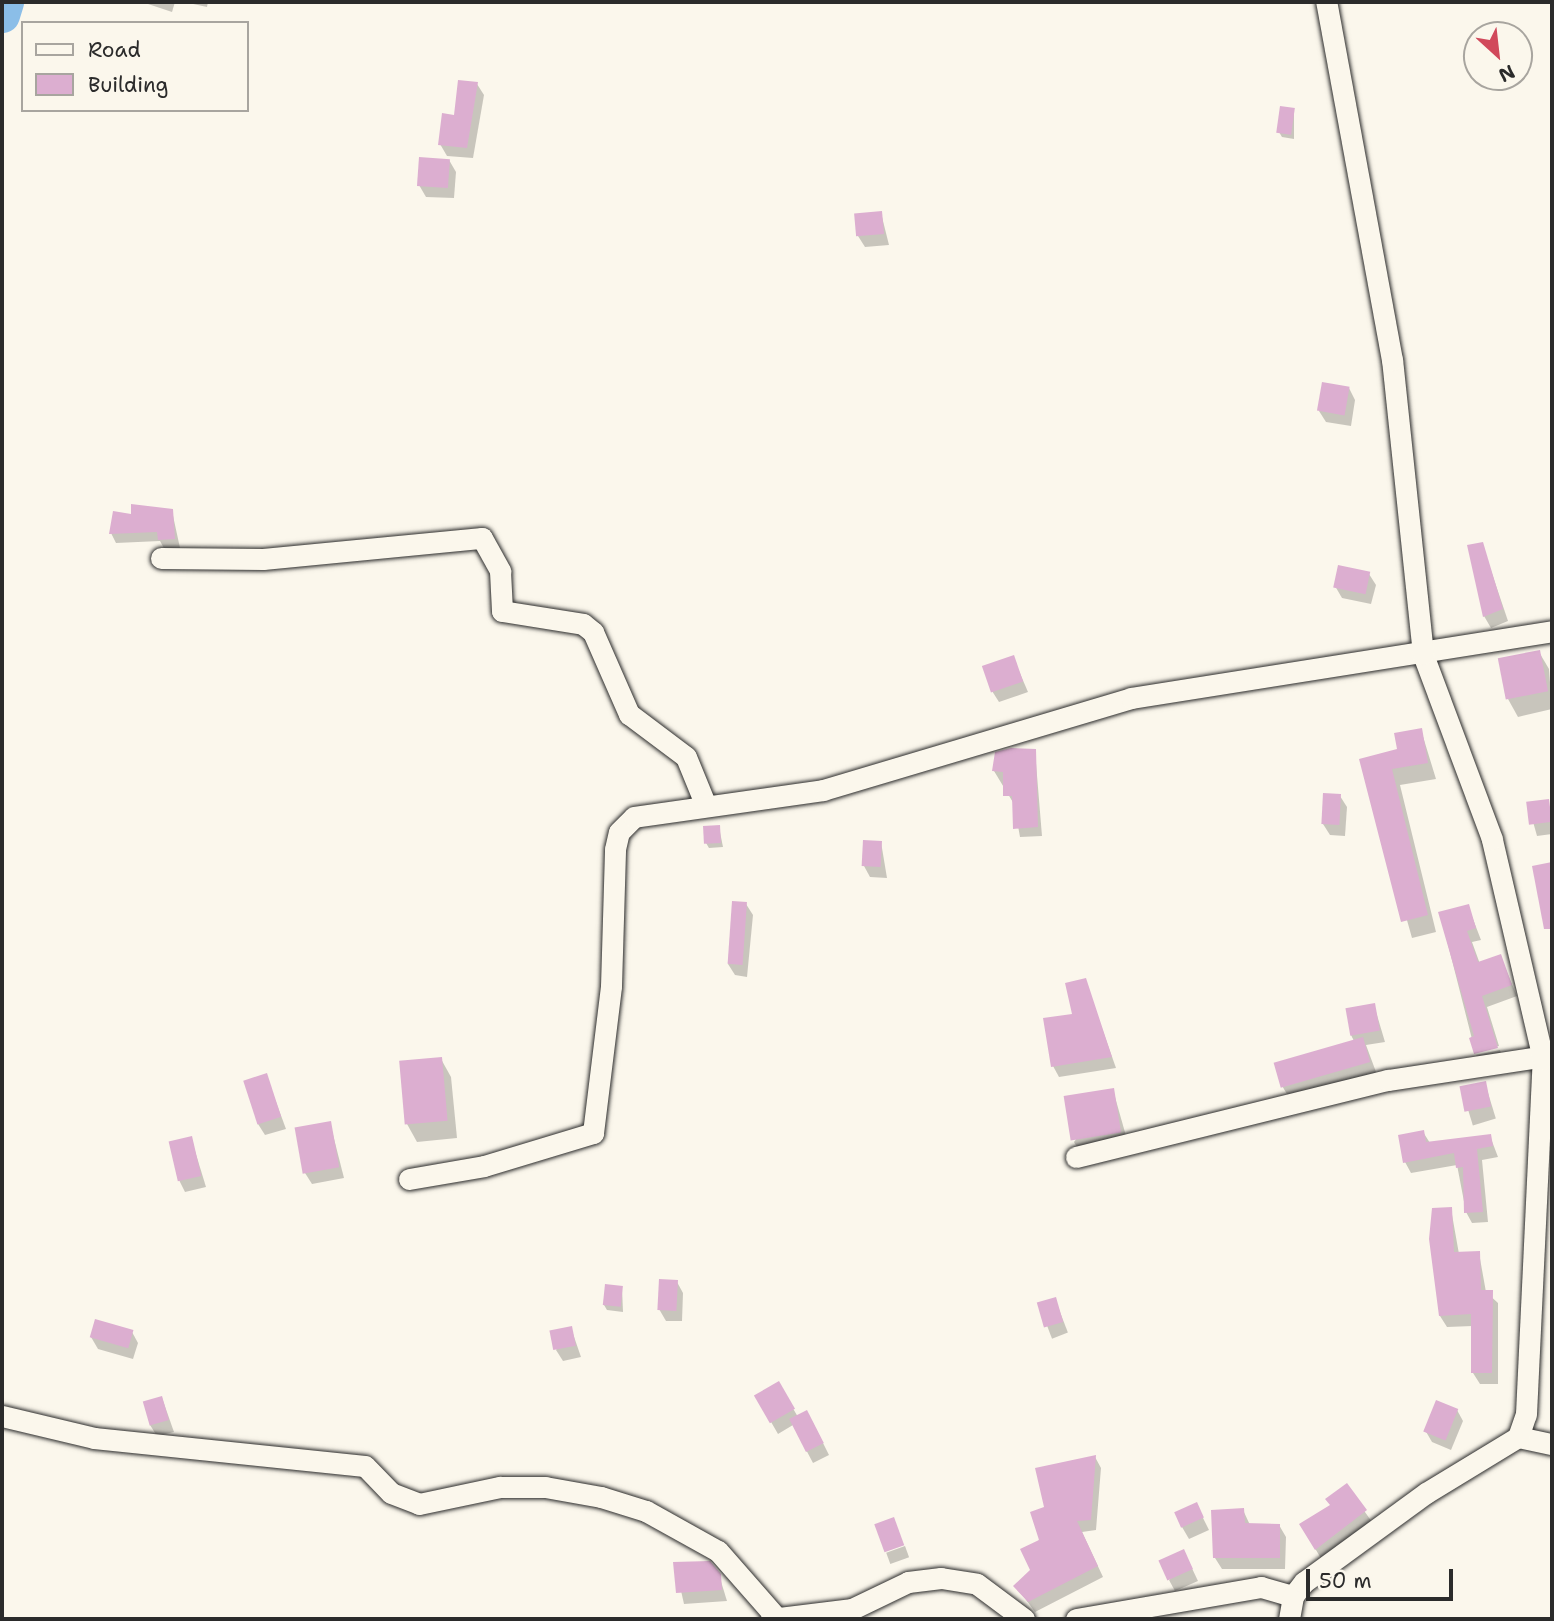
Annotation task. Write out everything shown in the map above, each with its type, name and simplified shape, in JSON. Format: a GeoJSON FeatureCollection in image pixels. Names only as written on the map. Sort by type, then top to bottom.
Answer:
{"type":"FeatureCollection","features":[{"type":"Feature","properties":{"kind":"street"},"geometry":{"type":"LineString","coordinates":[[1289,1619],[1293,1596],[1426,1493],[1518,1437],[1526,1413],[1548,1057],[1492,839],[1423,654],[1392,360],[1326,2]]}},
{"type":"Feature","properties":{"kind":"street"},"geometry":{"type":"LineString","coordinates":[[161,558],[263,559],[482,538],[500,571],[502,611],[583,624],[593,632],[629,714],[686,757],[706,806]]}},
{"type":"Feature","properties":{"kind":"street"},"geometry":{"type":"LineString","coordinates":[[409,1179],[484,1166],[593,1133],[611,986],[619,832],[634,817],[823,790],[1130,698],[1423,654],[1552,631]]}},
{"type":"Feature","properties":{"kind":"street"},"geometry":{"type":"LineString","coordinates":[[1076,1157],[1388,1080],[1548,1057]]}},
{"type":"Feature","properties":{"kind":"street"},"geometry":{"type":"LineString","coordinates":[[2,1416],[94,1438],[365,1466],[391,1493],[419,1504],[500,1487],[545,1487],[601,1497],[646,1511],[718,1551],[773,1618],[852,1609],[908,1582],[941,1578],[977,1584],[1024,1619]]}},
{"type":"Feature","properties":{"kind":"street"},"geometry":{"type":"LineString","coordinates":[[1518,1437],[1552,1444]]}},
{"type":"Feature","properties":{"kind":"street"},"geometry":{"type":"LineString","coordinates":[[1076,1619],[1261,1587],[1293,1596]]}},
{"type":"Feature","properties":{"kind":"building"},"geometry":{"type":"Polygon","coordinates":[[[458,80],[478,82],[467,148],[438,145],[442,113],[454,115],[458,80]]]}},
{"type":"Feature","properties":{"kind":"building"},"geometry":{"type":"Polygon","coordinates":[[[1280,106],[1295,108],[1291,135],[1276,133],[1280,106]]]}},
{"type":"Feature","properties":{"kind":"building"},"geometry":{"type":"Polygon","coordinates":[[[419,157],[450,159],[448,188],[417,186],[419,157]]]}},
{"type":"Feature","properties":{"kind":"building"},"geometry":{"type":"Polygon","coordinates":[[[882,211],[884,234],[856,236],[854,213],[882,211]]]}},
{"type":"Feature","properties":{"kind":"building"},"geometry":{"type":"Polygon","coordinates":[[[1322,382],[1350,387],[1345,415],[1317,411],[1322,382]]]}},
{"type":"Feature","properties":{"kind":"building"},"geometry":{"type":"Polygon","coordinates":[[[131,504],[173,509],[175,539],[158,540],[157,532],[109,534],[113,511],[131,514],[131,504]]]}},
{"type":"Feature","properties":{"kind":"building"},"geometry":{"type":"Polygon","coordinates":[[[1483,542],[1503,609],[1483,617],[1467,545],[1483,542]]]}},
{"type":"Feature","properties":{"kind":"building"},"geometry":{"type":"Polygon","coordinates":[[[1338,565],[1370,572],[1365,594],[1333,587],[1338,565]]]}},
{"type":"Feature","properties":{"kind":"building"},"geometry":{"type":"Polygon","coordinates":[[[1540,650],[1548,691],[1506,699],[1498,658],[1540,650]]]}},
{"type":"Feature","properties":{"kind":"building"},"geometry":{"type":"Polygon","coordinates":[[[1014,655],[1023,681],[991,693],[982,666],[1014,655]]]}},
{"type":"Feature","properties":{"kind":"building"},"geometry":{"type":"Polygon","coordinates":[[[1422,728],[1428,763],[1392,769],[1428,915],[1401,922],[1359,759],[1397,749],[1394,733],[1422,728]]]}},
{"type":"Feature","properties":{"kind":"building"},"geometry":{"type":"Polygon","coordinates":[[[1011,748],[1036,749],[1038,827],[1013,829],[1012,796],[1003,796],[1003,772],[992,771],[995,752],[1011,748]]]}},
{"type":"Feature","properties":{"kind":"building"},"geometry":{"type":"Polygon","coordinates":[[[1323,793],[1341,794],[1339,825],[1321,824],[1323,793]]]}},
{"type":"Feature","properties":{"kind":"building"},"geometry":{"type":"Polygon","coordinates":[[[1549,799],[1552,822],[1529,825],[1526,802],[1549,799]]]}},
{"type":"Feature","properties":{"kind":"building"},"geometry":{"type":"Polygon","coordinates":[[[720,825],[721,843],[704,844],[703,826],[720,825]]]}},
{"type":"Feature","properties":{"kind":"building"},"geometry":{"type":"Polygon","coordinates":[[[863,840],[882,841],[881,867],[862,866],[863,840]]]}},
{"type":"Feature","properties":{"kind":"building"},"geometry":{"type":"Polygon","coordinates":[[[1552,862],[1552,929],[1544,929],[1532,866],[1552,862]]]}},
{"type":"Feature","properties":{"kind":"building"},"geometry":{"type":"Polygon","coordinates":[[[732,901],[747,902],[743,965],[728,964],[732,901]]]}},
{"type":"Feature","properties":{"kind":"building"},"geometry":{"type":"Polygon","coordinates":[[[1469,904],[1476,928],[1467,931],[1478,962],[1501,954],[1512,985],[1482,996],[1498,1048],[1474,1054],[1469,1038],[1474,1036],[1438,912],[1469,904]]]}},
{"type":"Feature","properties":{"kind":"building"},"geometry":{"type":"Polygon","coordinates":[[[1086,978],[1112,1057],[1051,1067],[1043,1018],[1072,1014],[1065,983],[1086,978]]]}},
{"type":"Feature","properties":{"kind":"building"},"geometry":{"type":"Polygon","coordinates":[[[1375,1003],[1380,1031],[1350,1036],[1345,1008],[1375,1003]]]}},
{"type":"Feature","properties":{"kind":"building"},"geometry":{"type":"Polygon","coordinates":[[[1363,1037],[1370,1062],[1281,1088],[1274,1063],[1363,1037]]]}},
{"type":"Feature","properties":{"kind":"building"},"geometry":{"type":"Polygon","coordinates":[[[442,1057],[448,1121],[405,1125],[399,1061],[442,1057]]]}},
{"type":"Feature","properties":{"kind":"building"},"geometry":{"type":"Polygon","coordinates":[[[267,1073],[281,1117],[257,1124],[243,1081],[267,1073]]]}},
{"type":"Feature","properties":{"kind":"building"},"geometry":{"type":"Polygon","coordinates":[[[1486,1081],[1491,1107],[1464,1112],[1459,1086],[1486,1081]]]}},
{"type":"Feature","properties":{"kind":"building"},"geometry":{"type":"Polygon","coordinates":[[[1114,1088],[1121,1132],[1071,1140],[1064,1096],[1114,1088]]]}},
{"type":"Feature","properties":{"kind":"building"},"geometry":{"type":"Polygon","coordinates":[[[331,1121],[339,1167],[303,1174],[295,1127],[331,1121]]]}},
{"type":"Feature","properties":{"kind":"building"},"geometry":{"type":"Polygon","coordinates":[[[1424,1130],[1426,1142],[1491,1134],[1493,1146],[1477,1149],[1483,1212],[1464,1213],[1463,1167],[1456,1168],[1454,1153],[1403,1163],[1398,1135],[1424,1130]]]}},
{"type":"Feature","properties":{"kind":"building"},"geometry":{"type":"Polygon","coordinates":[[[192,1136],[201,1176],[178,1181],[169,1141],[192,1136]]]}},
{"type":"Feature","properties":{"kind":"building"},"geometry":{"type":"Polygon","coordinates":[[[1452,1207],[1454,1252],[1480,1251],[1481,1290],[1493,1290],[1492,1373],[1471,1373],[1471,1314],[1439,1316],[1429,1239],[1432,1208],[1452,1207]]]}},
{"type":"Feature","properties":{"kind":"building"},"geometry":{"type":"Polygon","coordinates":[[[659,1279],[678,1280],[676,1311],[657,1310],[659,1279]]]}},
{"type":"Feature","properties":{"kind":"building"},"geometry":{"type":"Polygon","coordinates":[[[605,1284],[623,1286],[621,1307],[603,1305],[605,1284]]]}},
{"type":"Feature","properties":{"kind":"building"},"geometry":{"type":"Polygon","coordinates":[[[1056,1297],[1063,1322],[1044,1328],[1037,1303],[1056,1297]]]}},
{"type":"Feature","properties":{"kind":"building"},"geometry":{"type":"Polygon","coordinates":[[[95,1319],[133,1330],[128,1348],[90,1337],[95,1319]]]}},
{"type":"Feature","properties":{"kind":"building"},"geometry":{"type":"Polygon","coordinates":[[[572,1326],[576,1346],[553,1350],[549,1330],[572,1326]]]}},
{"type":"Feature","properties":{"kind":"building"},"geometry":{"type":"Polygon","coordinates":[[[779,1381],[795,1409],[770,1423],[754,1396],[779,1381]]]}},
{"type":"Feature","properties":{"kind":"building"},"geometry":{"type":"Polygon","coordinates":[[[162,1396],[169,1420],[150,1426],[143,1402],[162,1396]]]}},
{"type":"Feature","properties":{"kind":"building"},"geometry":{"type":"Polygon","coordinates":[[[1436,1400],[1458,1409],[1446,1441],[1423,1432],[1436,1400]]]}},
{"type":"Feature","properties":{"kind":"building"},"geometry":{"type":"Polygon","coordinates":[[[807,1410],[824,1443],[806,1452],[789,1419],[807,1410]]]}},
{"type":"Feature","properties":{"kind":"building"},"geometry":{"type":"Polygon","coordinates":[[[1096,1455],[1091,1520],[1077,1521],[1098,1566],[1028,1602],[1013,1586],[1030,1570],[1020,1549],[1039,1540],[1030,1512],[1044,1507],[1035,1468],[1096,1455]]]}},
{"type":"Feature","properties":{"kind":"building"},"geometry":{"type":"Polygon","coordinates":[[[1347,1483],[1367,1510],[1315,1550],[1299,1524],[1330,1505],[1325,1499],[1347,1483]]]}},
{"type":"Feature","properties":{"kind":"building"},"geometry":{"type":"Polygon","coordinates":[[[1197,1502],[1204,1518],[1181,1528],[1174,1512],[1197,1502]]]}},
{"type":"Feature","properties":{"kind":"building"},"geometry":{"type":"Polygon","coordinates":[[[1244,1508],[1245,1523],[1280,1524],[1280,1558],[1213,1558],[1211,1510],[1244,1508]]]}},
{"type":"Feature","properties":{"kind":"building"},"geometry":{"type":"Polygon","coordinates":[[[894,1517],[904,1545],[885,1552],[874,1524],[894,1517]]]}},
{"type":"Feature","properties":{"kind":"building"},"geometry":{"type":"Polygon","coordinates":[[[1184,1549],[1193,1569],[1167,1580],[1158,1560],[1184,1549]]]}},
{"type":"Feature","properties":{"kind":"building"},"geometry":{"type":"Polygon","coordinates":[[[710,1561],[721,1574],[722,1590],[676,1593],[673,1562],[710,1561]]]}},
{"type":"Feature","properties":{"kind":"waterway"},"geometry":{"type":"LineString","coordinates":[[2,15],[6,2]]}}]}
